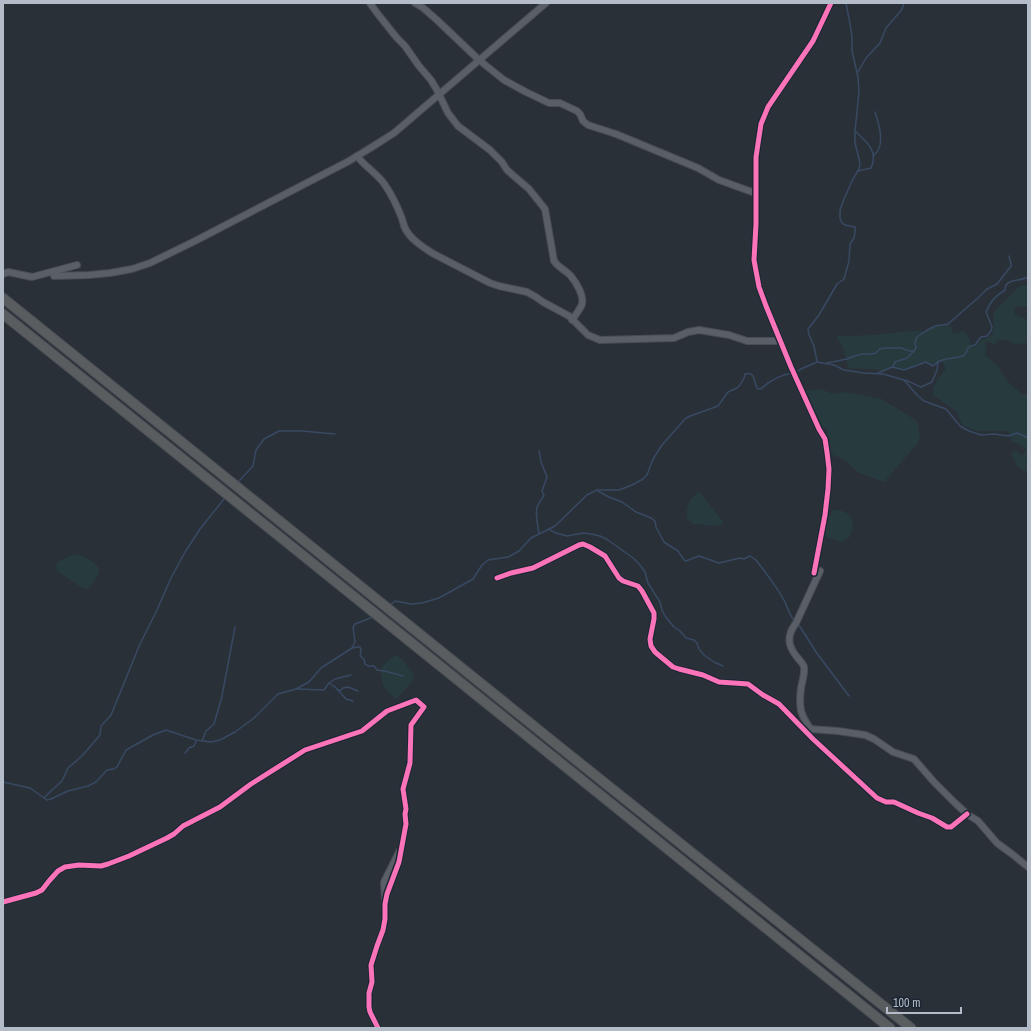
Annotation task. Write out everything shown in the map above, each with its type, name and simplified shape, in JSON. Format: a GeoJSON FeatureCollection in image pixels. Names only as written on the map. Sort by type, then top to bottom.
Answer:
{"type":"FeatureCollection","features":[{"type":"Feature","properties":{"kind":"highway"},"geometry":{"type":"LineString","coordinates":[[3,298],[560,747],[912,1028]]}},
{"type":"Feature","properties":{"kind":"highway"},"geometry":{"type":"LineString","coordinates":[[3,314],[890,1028]]}},
{"type":"Feature","properties":{"kind":"street"},"geometry":{"type":"LineString","coordinates":[[370,3],[431,80],[448,113],[458,126],[490,150],[502,162],[507,170],[529,189],[545,210],[554,261],[570,275],[577,284],[581,295],[582,304],[572,320]]}},
{"type":"Feature","properties":{"kind":"street"},"geometry":{"type":"LineString","coordinates":[[416,3],[437,20],[479,60],[504,80],[549,103],[560,103],[577,111],[583,121],[588,125],[616,134],[698,168],[719,180],[755,193]]}},
{"type":"Feature","properties":{"kind":"street"},"geometry":{"type":"LineString","coordinates":[[54,276],[110,273],[132,269],[150,263],[357,156],[394,133],[546,3]]}},
{"type":"Feature","properties":{"kind":"street"},"geometry":{"type":"LineString","coordinates":[[814,739],[810,728],[802,716],[801,710],[800,690],[804,668],[803,664],[793,653],[789,644],[789,638],[817,572],[827,504],[829,469],[824,439],[791,367],[761,293],[754,260],[756,224],[755,193],[756,157],[763,118],[768,107],[813,42],[831,3]]}},
{"type":"Feature","properties":{"kind":"street"},"geometry":{"type":"LineString","coordinates":[[357,156],[384,183],[399,211],[404,228],[411,237],[432,253],[490,283],[527,292],[569,316],[588,335],[600,340],[674,338],[688,332],[699,330],[729,335],[747,341],[780,341]]}},
{"type":"Feature","properties":{"kind":"street"},"geometry":{"type":"LineString","coordinates":[[3,274],[8,272],[32,277],[77,265]]}},
{"type":"Feature","properties":{"kind":"street"},"geometry":{"type":"LineString","coordinates":[[497,578],[533,568],[579,545],[583,544],[590,547],[605,556],[619,578],[623,581],[638,586],[642,591],[654,614],[650,639],[651,646],[655,652],[673,667],[703,675],[719,682],[748,684],[779,704],[799,725],[877,798],[886,802],[894,802],[932,818],[947,827],[951,827],[967,814]]}},
{"type":"Feature","properties":{"kind":"street"},"geometry":{"type":"LineString","coordinates":[[3,902],[42,890],[58,871],[65,867],[79,865],[101,866],[128,856],[167,838],[183,826],[220,807],[251,784],[305,750],[362,731],[387,711],[416,700],[424,707],[411,725],[410,763],[403,789],[406,824],[401,847],[384,882],[385,919],[383,930],[371,965],[372,982],[369,993],[370,1012],[378,1028]]}},
{"type":"Feature","properties":{"kind":"street"},"geometry":{"type":"LineString","coordinates":[[799,725],[810,728],[865,735],[874,739],[893,752],[914,759],[954,802],[967,814],[978,820],[997,843],[1028,867]]}},
{"type":"Feature","properties":{"kind":"green space"},"geometry":{"type":"Polygon","coordinates":[[[1020,286],[1028,286],[1028,307],[1022,306],[1015,308],[1014,313],[1028,320],[1028,343],[1015,344],[1008,340],[998,340],[994,345],[988,341],[985,344],[987,349],[985,355],[998,366],[1011,385],[1022,394],[1028,394],[1028,473],[1017,466],[1011,453],[1016,450],[1022,456],[1026,449],[1019,444],[1012,442],[1008,431],[977,431],[964,426],[960,421],[957,412],[933,395],[936,381],[946,369],[943,363],[938,361],[933,366],[926,362],[904,370],[892,367],[884,370],[848,368],[843,347],[837,338],[838,335],[872,335],[926,331],[935,326],[948,324],[952,328],[953,334],[963,331],[968,336],[972,348],[982,340],[992,335],[996,309],[1020,286]]]}},
{"type":"Feature","properties":{"kind":"green space"},"geometry":{"type":"Polygon","coordinates":[[[821,389],[833,394],[844,392],[882,399],[917,421],[920,438],[918,443],[884,482],[859,473],[844,460],[827,452],[825,439],[828,430],[817,424],[805,391],[821,389]]]}},
{"type":"Feature","properties":{"kind":"green space"},"geometry":{"type":"Polygon","coordinates":[[[699,491],[723,522],[721,526],[693,524],[687,518],[689,503],[699,491]]]}},
{"type":"Feature","properties":{"kind":"green space"},"geometry":{"type":"Polygon","coordinates":[[[833,510],[840,510],[849,514],[852,520],[853,528],[849,538],[841,542],[824,536],[826,520],[833,510]]]}},
{"type":"Feature","properties":{"kind":"green space"},"geometry":{"type":"Polygon","coordinates":[[[72,555],[80,555],[87,558],[99,568],[99,573],[91,586],[87,589],[82,588],[57,571],[56,565],[58,562],[72,555]]]}},
{"type":"Feature","properties":{"kind":"green space"},"geometry":{"type":"Polygon","coordinates":[[[394,656],[402,659],[414,675],[413,680],[397,699],[392,696],[382,684],[381,671],[384,664],[394,656]]]}},
{"type":"Feature","properties":{"kind":"waterway"},"geometry":{"type":"LineString","coordinates":[[817,361],[808,329],[819,315],[837,284],[844,279],[849,261],[850,244],[854,238],[855,232],[855,227],[845,225],[842,223],[840,218],[840,210],[853,179],[859,169],[860,163],[855,143],[859,92],[858,77],[852,51],[852,37],[846,3]]}},
{"type":"Feature","properties":{"kind":"waterway"},"geometry":{"type":"LineString","coordinates":[[858,72],[866,58],[880,43],[886,28],[902,9],[904,3]]}},
{"type":"Feature","properties":{"kind":"waterway"},"geometry":{"type":"LineString","coordinates":[[874,155],[878,151],[881,141],[880,129],[875,112]]}},
{"type":"Feature","properties":{"kind":"waterway"},"geometry":{"type":"LineString","coordinates":[[855,131],[870,147],[873,156],[871,168],[858,171]]}},
{"type":"Feature","properties":{"kind":"waterway"},"geometry":{"type":"LineString","coordinates":[[827,363],[862,354],[876,353],[880,349],[884,348],[901,348],[914,351],[916,348],[915,343],[917,337],[935,326],[948,324],[987,289],[997,284],[1011,266],[1009,256]]}},
{"type":"Feature","properties":{"kind":"waterway"},"geometry":{"type":"LineString","coordinates":[[878,373],[892,367],[904,370],[926,362],[933,366],[944,359],[963,356],[968,348],[975,345],[981,337],[987,336],[991,331],[992,327],[986,312],[991,302],[1005,290],[1007,284],[1028,277]]}},
{"type":"Feature","properties":{"kind":"waterway"},"geometry":{"type":"LineString","coordinates":[[893,367],[895,362],[907,358],[914,351]]}},
{"type":"Feature","properties":{"kind":"waterway"},"geometry":{"type":"LineString","coordinates":[[904,380],[921,387],[932,382],[937,370],[938,361]]}},
{"type":"Feature","properties":{"kind":"waterway"},"geometry":{"type":"LineString","coordinates":[[796,373],[801,369],[817,362],[834,365],[844,370],[883,374],[904,380],[924,401],[946,409],[960,426],[969,431],[981,435],[995,434],[1008,436],[1017,433],[1028,438]]}},
{"type":"Feature","properties":{"kind":"waterway"},"geometry":{"type":"LineString","coordinates":[[389,606],[395,601],[411,604],[422,603],[439,598],[473,579],[482,565],[488,560],[508,557],[519,551],[531,538],[555,526],[587,495],[597,490],[619,490],[643,479],[647,475],[653,459],[662,445],[685,419],[718,406],[728,392],[740,385],[745,374],[751,374],[754,378],[756,387],[761,389],[776,378],[793,373]]}},
{"type":"Feature","properties":{"kind":"waterway"},"geometry":{"type":"LineString","coordinates":[[239,481],[253,466],[256,450],[264,439],[279,431],[302,431],[335,434]]}},
{"type":"Feature","properties":{"kind":"waterway"},"geometry":{"type":"LineString","coordinates":[[539,451],[541,462],[547,477],[542,491],[544,495],[536,510],[539,534]]}},
{"type":"Feature","properties":{"kind":"waterway"},"geometry":{"type":"LineString","coordinates":[[598,491],[622,502],[636,512],[655,521],[656,527],[664,542],[678,551],[686,561],[699,556],[719,563],[740,558],[744,559],[750,556],[756,560],[775,586],[795,622]]}},
{"type":"Feature","properties":{"kind":"waterway"},"geometry":{"type":"LineString","coordinates":[[44,798],[62,781],[68,768],[82,756],[100,735],[101,726],[111,715],[140,644],[171,578],[200,529],[224,499]]}},
{"type":"Feature","properties":{"kind":"waterway"},"geometry":{"type":"LineString","coordinates":[[548,529],[567,536],[583,533],[600,536],[633,558],[645,572],[648,583],[660,602],[665,616],[674,627],[686,638],[694,640],[704,655],[723,666]]}},
{"type":"Feature","properties":{"kind":"waterway"},"geometry":{"type":"LineString","coordinates":[[3,782],[30,788],[47,800],[68,791],[88,786],[96,782],[107,770],[117,767],[126,750],[153,735],[166,730],[196,740],[211,742],[220,740],[235,732],[254,718],[278,694],[296,689],[309,682],[321,668],[352,648],[355,642],[353,627],[355,624],[373,617]]}},
{"type":"Feature","properties":{"kind":"waterway"},"geometry":{"type":"LineString","coordinates":[[798,624],[816,652],[849,696]]}},
{"type":"Feature","properties":{"kind":"waterway"},"geometry":{"type":"LineString","coordinates":[[202,741],[206,731],[214,724],[222,696],[235,627]]}},
{"type":"Feature","properties":{"kind":"waterway"},"geometry":{"type":"LineString","coordinates":[[353,648],[360,647],[360,656],[364,659],[365,664],[368,666],[374,666],[377,670],[403,676]]}},
{"type":"Feature","properties":{"kind":"waterway"},"geometry":{"type":"LineString","coordinates":[[329,683],[335,679],[351,675]]}},
{"type":"Feature","properties":{"kind":"waterway"},"geometry":{"type":"LineString","coordinates":[[297,689],[324,690],[329,683],[346,699],[353,701]]}},
{"type":"Feature","properties":{"kind":"waterway"},"geometry":{"type":"LineString","coordinates":[[338,690],[348,687],[358,691]]}},
{"type":"Feature","properties":{"kind":"waterway"},"geometry":{"type":"LineString","coordinates":[[185,753],[189,748],[194,746],[196,741]]}},
{"type":"Feature","properties":{"kind":"cycle path"},"geometry":{"type":"LineString","coordinates":[[814,573],[825,515],[828,489],[829,469],[827,452],[825,439],[791,367],[759,287],[754,260],[756,224],[756,157],[761,124],[768,107],[813,41],[831,3]]}},
{"type":"Feature","properties":{"kind":"cycle path"},"geometry":{"type":"LineString","coordinates":[[497,578],[533,568],[579,545],[583,544],[590,547],[605,556],[619,578],[623,581],[638,586],[642,591],[654,613],[650,639],[651,646],[655,652],[673,667],[703,675],[719,682],[748,684],[779,704],[813,739],[877,798],[886,802],[894,802],[932,818],[947,827],[951,827],[967,814]]}},
{"type":"Feature","properties":{"kind":"cycle path"},"geometry":{"type":"LineString","coordinates":[[3,902],[42,890],[58,871],[65,867],[79,865],[101,866],[129,856],[167,838],[183,826],[220,807],[251,784],[305,750],[362,731],[387,711],[416,700],[424,707],[411,725],[410,763],[403,789],[406,809],[406,824],[399,862],[387,894],[383,930],[371,965],[372,982],[369,993],[369,1007],[378,1028]]}}]}
